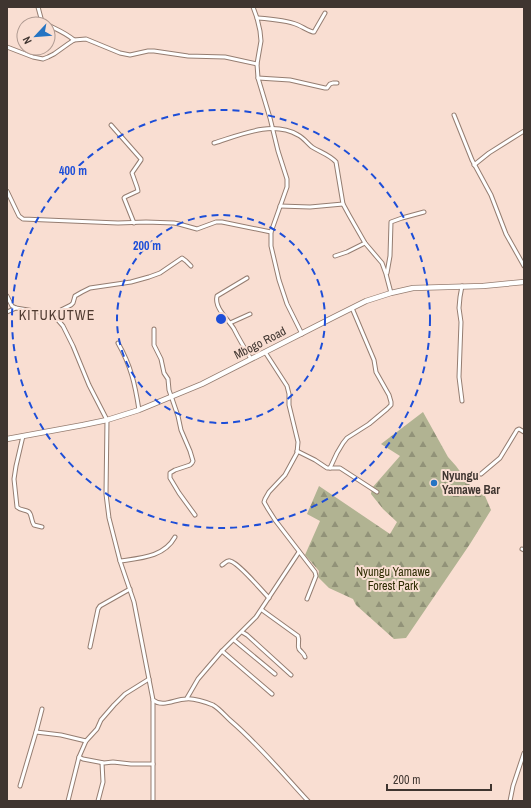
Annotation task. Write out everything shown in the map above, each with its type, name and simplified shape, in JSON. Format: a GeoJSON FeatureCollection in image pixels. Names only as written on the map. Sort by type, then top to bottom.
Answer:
{"type":"FeatureCollection","features":[{"type":"Feature","properties":{"kind":"main road","name":"Mbogo Road"},"geometry":{"type":"LineString","coordinates":[[7,439],[106,420],[139,410],[202,384],[366,301],[391,293],[413,288],[483,286],[524,282]]}},
{"type":"Feature","properties":{"kind":"street"},"geometry":{"type":"LineString","coordinates":[[253,7],[257,18],[261,41],[257,64],[258,78],[287,181],[287,187],[271,232],[270,239],[286,304],[302,334]]}},
{"type":"Feature","properties":{"kind":"street"},"geometry":{"type":"LineString","coordinates":[[257,18],[291,23],[314,32],[325,13]]}},
{"type":"Feature","properties":{"kind":"street"},"geometry":{"type":"LineString","coordinates":[[56,28],[74,40]]}},
{"type":"Feature","properties":{"kind":"street"},"geometry":{"type":"LineString","coordinates":[[7,47],[33,57],[43,58],[54,54],[74,40],[86,39],[120,53],[130,54],[154,51],[188,56],[225,58],[257,64]]}},
{"type":"Feature","properties":{"kind":"street"},"geometry":{"type":"LineString","coordinates":[[258,78],[290,80],[325,88],[327,88],[330,84],[337,83]]}},
{"type":"Feature","properties":{"kind":"street"},"geometry":{"type":"LineString","coordinates":[[454,115],[474,165],[491,195],[506,234],[524,266]]}},
{"type":"Feature","properties":{"kind":"street"},"geometry":{"type":"LineString","coordinates":[[111,125],[141,159],[132,173],[138,191],[124,198],[134,223]]}},
{"type":"Feature","properties":{"kind":"street"},"geometry":{"type":"LineString","coordinates":[[214,143],[259,130],[272,128],[289,131],[300,136],[310,146],[336,162],[343,204],[365,243],[382,263],[391,293]]}},
{"type":"Feature","properties":{"kind":"street"},"geometry":{"type":"LineString","coordinates":[[474,165],[489,153],[524,131]]}},
{"type":"Feature","properties":{"kind":"street"},"geometry":{"type":"LineString","coordinates":[[7,191],[19,216],[23,219],[179,224],[197,229],[216,222],[222,222],[271,232]]}},
{"type":"Feature","properties":{"kind":"street"},"geometry":{"type":"LineString","coordinates":[[280,206],[310,207],[343,204]]}},
{"type":"Feature","properties":{"kind":"street"},"geometry":{"type":"LineString","coordinates":[[386,274],[390,256],[391,222],[424,212]]}},
{"type":"Feature","properties":{"kind":"street"},"geometry":{"type":"LineString","coordinates":[[335,256],[365,243]]}},
{"type":"Feature","properties":{"kind":"street"},"geometry":{"type":"LineString","coordinates":[[53,317],[61,310],[71,305],[75,296],[90,288],[130,282],[149,277],[160,273],[182,258],[191,266]]}},
{"type":"Feature","properties":{"kind":"street"},"geometry":{"type":"LineString","coordinates":[[247,278],[216,297],[222,313],[230,323],[251,359]]}},
{"type":"Feature","properties":{"kind":"street"},"geometry":{"type":"LineString","coordinates":[[462,286],[459,308],[461,322],[459,377],[462,401]]}},
{"type":"Feature","properties":{"kind":"street"},"geometry":{"type":"LineString","coordinates":[[7,296],[12,306],[46,313],[57,319],[63,326],[79,358],[89,385],[106,420],[107,508],[111,530],[134,602],[154,700],[153,801]]}},
{"type":"Feature","properties":{"kind":"street"},"geometry":{"type":"LineString","coordinates":[[7,312],[16,308]]}},
{"type":"Feature","properties":{"kind":"street"},"geometry":{"type":"LineString","coordinates":[[330,468],[337,453],[347,438],[369,424],[387,409],[391,402],[389,395],[376,372],[374,360],[352,308]]}},
{"type":"Feature","properties":{"kind":"street"},"geometry":{"type":"LineString","coordinates":[[230,323],[250,314]]}},
{"type":"Feature","properties":{"kind":"street"},"geometry":{"type":"LineString","coordinates":[[154,329],[156,349],[161,359],[162,370],[168,379],[169,390],[181,430],[193,461],[190,465],[170,473],[170,478],[195,516]]}},
{"type":"Feature","properties":{"kind":"street"},"geometry":{"type":"LineString","coordinates":[[118,343],[127,359],[135,383],[139,410]]}},
{"type":"Feature","properties":{"kind":"street"},"geometry":{"type":"LineString","coordinates":[[265,352],[289,391],[289,405],[298,442],[296,455],[285,475],[269,492],[264,502],[316,574],[307,599]]}},
{"type":"Feature","properties":{"kind":"street"},"geometry":{"type":"LineString","coordinates":[[482,474],[500,458],[517,430],[519,429],[524,432]]}},
{"type":"Feature","properties":{"kind":"street"},"geometry":{"type":"LineString","coordinates":[[23,436],[14,479],[17,507],[28,511],[34,525],[42,527]]}},
{"type":"Feature","properties":{"kind":"street"},"geometry":{"type":"LineString","coordinates":[[297,451],[324,466],[330,468],[340,468],[377,492]]}},
{"type":"Feature","properties":{"kind":"street"},"geometry":{"type":"LineString","coordinates":[[120,561],[152,556],[165,549],[171,544],[175,537]]}},
{"type":"Feature","properties":{"kind":"street"},"geometry":{"type":"LineString","coordinates":[[187,698],[198,679],[222,651],[256,618],[299,552]]}},
{"type":"Feature","properties":{"kind":"street"},"geometry":{"type":"LineString","coordinates":[[222,565],[227,561],[235,563],[269,598]]}},
{"type":"Feature","properties":{"kind":"street"},"geometry":{"type":"LineString","coordinates":[[90,647],[98,609],[100,606],[130,589]]}},
{"type":"Feature","properties":{"kind":"street"},"geometry":{"type":"LineString","coordinates":[[262,610],[298,636],[300,640],[300,650],[305,656]]}},
{"type":"Feature","properties":{"kind":"street"},"geometry":{"type":"LineString","coordinates":[[242,632],[291,675]]}},
{"type":"Feature","properties":{"kind":"street"},"geometry":{"type":"LineString","coordinates":[[234,640],[275,674]]}},
{"type":"Feature","properties":{"kind":"street"},"geometry":{"type":"LineString","coordinates":[[222,651],[272,694]]}},
{"type":"Feature","properties":{"kind":"street"},"geometry":{"type":"LineString","coordinates":[[68,801],[79,756],[86,741],[97,729],[101,720],[125,694],[149,679]]}},
{"type":"Feature","properties":{"kind":"street"},"geometry":{"type":"LineString","coordinates":[[154,700],[157,703],[164,703],[187,698],[206,702],[214,706],[253,741],[308,801]]}},
{"type":"Feature","properties":{"kind":"street"},"geometry":{"type":"LineString","coordinates":[[20,786],[42,709]]}},
{"type":"Feature","properties":{"kind":"street"},"geometry":{"type":"LineString","coordinates":[[36,732],[61,735],[86,741]]}},
{"type":"Feature","properties":{"kind":"street"},"geometry":{"type":"LineString","coordinates":[[510,801],[513,786],[524,753]]}},
{"type":"Feature","properties":{"kind":"street"},"geometry":{"type":"LineString","coordinates":[[79,756],[83,760],[102,763],[113,762],[153,764]]}},
{"type":"Feature","properties":{"kind":"street"},"geometry":{"type":"LineString","coordinates":[[98,801],[103,782],[102,763]]}},
{"type":"Feature","properties":{"kind":"green space","name":"Nyungu Yamawe Forest Park"},"geometry":{"type":"Polygon","coordinates":[[[423,412],[448,457],[473,489],[485,496],[491,510],[470,544],[406,638],[394,639],[356,605],[353,599],[329,588],[318,577],[319,571],[305,555],[320,521],[307,514],[319,486],[390,534],[397,522],[383,509],[371,494],[372,488],[400,456],[381,444],[423,412]]]}},
{"type":"Feature","properties":{"kind":"place","name":"Nyungu Yamawe Bar"},"geometry":{"type":"Point","coordinates":[434,483]}},
{"type":"Feature","properties":{"kind":"district","name":"KITUKUTWE"},"geometry":{"type":"Point","coordinates":[57,315]}}]}
